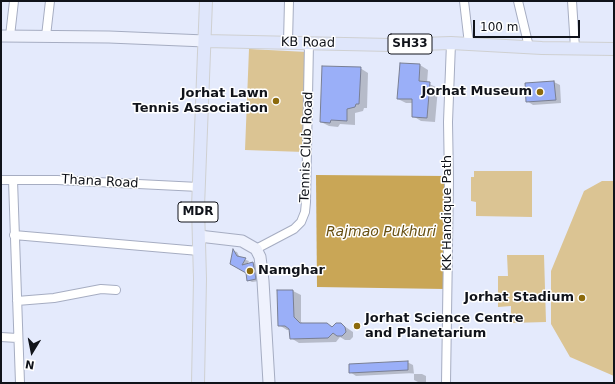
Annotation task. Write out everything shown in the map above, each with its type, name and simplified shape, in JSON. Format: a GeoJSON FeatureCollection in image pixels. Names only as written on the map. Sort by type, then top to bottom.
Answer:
{"type":"FeatureCollection","features":[{"type":"Feature","properties":{"kind":"main road"},"geometry":{"type":"LineString","coordinates":[[206,1],[206,41]]}},
{"type":"Feature","properties":{"kind":"main road","name":"KB Road"},"geometry":{"type":"LineString","coordinates":[[206,41],[392,45],[451,43],[614,49]]}},
{"type":"Feature","properties":{"kind":"main road","name":"MDR"},"geometry":{"type":"LineString","coordinates":[[198,383],[200,251],[199,187],[206,41]]}},
{"type":"Feature","properties":{"kind":"street"},"geometry":{"type":"LineString","coordinates":[[6,36],[14,1]]}},
{"type":"Feature","properties":{"kind":"street"},"geometry":{"type":"LineString","coordinates":[[46,36],[50,1]]}},
{"type":"Feature","properties":{"kind":"street"},"geometry":{"type":"LineString","coordinates":[[288,1],[288,42]]}},
{"type":"Feature","properties":{"kind":"street"},"geometry":{"type":"LineString","coordinates":[[464,1],[469,44]]}},
{"type":"Feature","properties":{"kind":"street"},"geometry":{"type":"LineString","coordinates":[[518,1],[529,47]]}},
{"type":"Feature","properties":{"kind":"street"},"geometry":{"type":"LineString","coordinates":[[572,1],[575,48]]}},
{"type":"Feature","properties":{"kind":"street","name":"KB Road"},"geometry":{"type":"LineString","coordinates":[[6,36],[206,41]]}},
{"type":"Feature","properties":{"kind":"street","name":"Tennis Club Road"},"geometry":{"type":"LineString","coordinates":[[256,249],[294,229],[301,222],[305,212],[309,43]]}},
{"type":"Feature","properties":{"kind":"street","name":"KK Handique Path"},"geometry":{"type":"LineString","coordinates":[[446,383],[449,180],[448,122],[451,43]]}},
{"type":"Feature","properties":{"kind":"street","name":"Thana Road"},"geometry":{"type":"LineString","coordinates":[[1,180],[65,180],[199,187]]}},
{"type":"Feature","properties":{"kind":"street"},"geometry":{"type":"LineString","coordinates":[[13,180],[17,338],[20,383]]}},
{"type":"Feature","properties":{"kind":"street"},"geometry":{"type":"LineString","coordinates":[[14,235],[200,251]]}},
{"type":"Feature","properties":{"kind":"street"},"geometry":{"type":"LineString","coordinates":[[199,236],[248,243],[256,249],[260,257],[263,281],[269,383]]}},
{"type":"Feature","properties":{"kind":"street"},"geometry":{"type":"LineString","coordinates":[[17,301],[60,298],[100,289],[116,290]]}},
{"type":"Feature","properties":{"kind":"street"},"geometry":{"type":"LineString","coordinates":[[1,336],[17,338]]}},
{"type":"Feature","properties":{"kind":"shaded area","name":"Jorhat Lawn Tennis Association"},"geometry":{"type":"Polygon","coordinates":[[[249,49],[307,52],[304,152],[245,150],[249,49]]]}},
{"type":"Feature","properties":{"kind":"shaded area"},"geometry":{"type":"Polygon","coordinates":[[[474,171],[532,171],[532,217],[476,216],[476,202],[471,201],[471,177],[474,177],[474,171]]]}},
{"type":"Feature","properties":{"kind":"shaded area","name":"Jorhat Stadium"},"geometry":{"type":"Polygon","coordinates":[[[602,181],[614,181],[614,376],[570,357],[551,324],[551,271],[584,191],[602,181]]]}},
{"type":"Feature","properties":{"kind":"shaded area"},"geometry":{"type":"Polygon","coordinates":[[[507,255],[544,255],[546,322],[511,323],[511,306],[498,307],[498,276],[508,276],[507,255]]]}},
{"type":"Feature","properties":{"kind":"water","name":"Rajmao Pukhuri"},"geometry":{"type":"Polygon","coordinates":[[[316,175],[447,176],[445,289],[317,287],[316,175]]]}},
{"type":"Feature","properties":{"kind":"building"},"geometry":{"type":"Polygon","coordinates":[[[400,63],[420,64],[419,81],[430,82],[427,118],[412,117],[412,99],[397,99],[400,63]]]}},
{"type":"Feature","properties":{"kind":"building"},"geometry":{"type":"Polygon","coordinates":[[[322,66],[361,67],[359,104],[356,104],[355,107],[347,109],[347,121],[331,120],[330,123],[320,122],[322,66]]]}},
{"type":"Feature","properties":{"kind":"building"},"geometry":{"type":"Polygon","coordinates":[[[554,81],[556,100],[526,102],[525,83],[554,81]]]}},
{"type":"Feature","properties":{"kind":"building"},"geometry":{"type":"Polygon","coordinates":[[[233,249],[237,256],[246,258],[242,265],[253,262],[256,279],[247,281],[246,273],[230,264],[233,249]]]}},
{"type":"Feature","properties":{"kind":"building"},"geometry":{"type":"Polygon","coordinates":[[[277,290],[293,290],[294,317],[300,323],[327,323],[332,327],[336,323],[341,323],[345,327],[346,332],[342,336],[337,336],[333,333],[328,338],[290,339],[289,329],[285,326],[278,326],[277,290]]]}},
{"type":"Feature","properties":{"kind":"building"},"geometry":{"type":"Polygon","coordinates":[[[408,361],[408,370],[349,373],[349,364],[408,361]]]}},
{"type":"Feature","properties":{"kind":"place","name":"Jorhat Museum"},"geometry":{"type":"Point","coordinates":[540,92]}},
{"type":"Feature","properties":{"kind":"place","name":"Jorhat Lawn Tennis Association"},"geometry":{"type":"Point","coordinates":[276,101]}},
{"type":"Feature","properties":{"kind":"place","name":"Namghar"},"geometry":{"type":"Point","coordinates":[250,271]}},
{"type":"Feature","properties":{"kind":"place","name":"Jorhat Stadium"},"geometry":{"type":"Point","coordinates":[582,298]}},
{"type":"Feature","properties":{"kind":"place","name":"Jorhat Science Centre and Planetarium"},"geometry":{"type":"Point","coordinates":[357,326]}}]}
